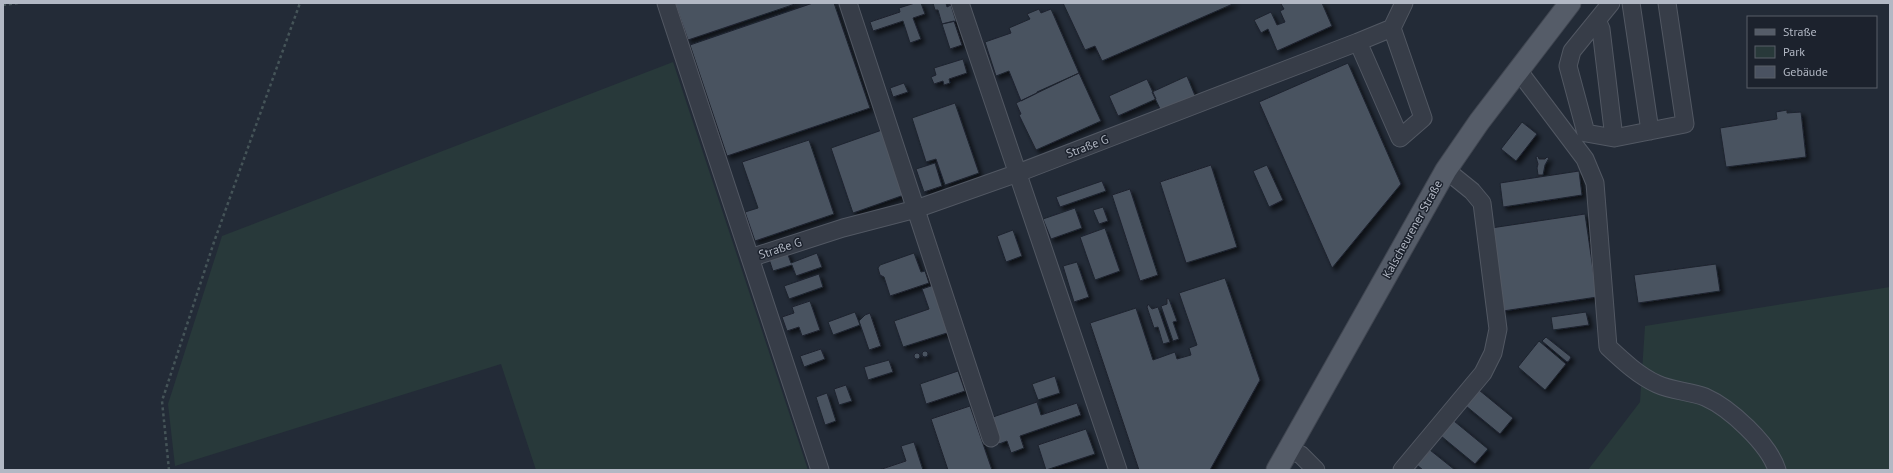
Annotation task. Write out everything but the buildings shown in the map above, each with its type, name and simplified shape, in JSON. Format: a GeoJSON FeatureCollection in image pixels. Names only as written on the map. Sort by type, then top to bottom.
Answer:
{"type":"FeatureCollection","features":[{"type":"Feature","properties":{"kind":"main road","name":"Kalscheurener Straße"},"geometry":{"type":"LineString","coordinates":[[1276,470],[1446,170],[1479,122],[1570,3]]}},
{"type":"Feature","properties":{"kind":"lane"},"geometry":{"type":"LineString","coordinates":[[666,3],[820,470]]}},
{"type":"Feature","properties":{"kind":"lane"},"geometry":{"type":"LineString","coordinates":[[848,3],[991,438]]}},
{"type":"Feature","properties":{"kind":"lane"},"geometry":{"type":"LineString","coordinates":[[960,3],[1118,470]]}},
{"type":"Feature","properties":{"kind":"lane"},"geometry":{"type":"LineString","coordinates":[[1358,42],[1400,138],[1422,118],[1392,28],[1404,3]]}},
{"type":"Feature","properties":{"kind":"lane"},"geometry":{"type":"LineString","coordinates":[[1611,3],[1572,51],[1568,66],[1586,134],[1614,138],[1684,124],[1667,3]]}},
{"type":"Feature","properties":{"kind":"lane"},"geometry":{"type":"LineString","coordinates":[[1631,3],[1650,131]]}},
{"type":"Feature","properties":{"kind":"lane"},"geometry":{"type":"LineString","coordinates":[[1597,20],[1601,29],[1614,138]]}},
{"type":"Feature","properties":{"kind":"lane","name":"Straße G"},"geometry":{"type":"LineString","coordinates":[[750,258],[843,228],[916,209],[1018,173],[1392,28]]}},
{"type":"Feature","properties":{"kind":"lane"},"geometry":{"type":"LineString","coordinates":[[1518,70],[1585,159],[1595,183],[1608,348],[1639,373],[1658,384],[1692,392],[1706,398],[1725,410],[1747,428],[1765,447],[1774,461],[1777,470]]}},
{"type":"Feature","properties":{"kind":"lane"},"geometry":{"type":"LineString","coordinates":[[1402,470],[1483,373],[1493,353],[1498,329],[1482,203],[1472,191],[1446,170]]}},
{"type":"Feature","properties":{"kind":"lane"},"geometry":{"type":"LineString","coordinates":[[1288,449],[1301,455],[1316,470]]}},
{"type":"Feature","properties":{"kind":"path"},"geometry":{"type":"LineString","coordinates":[[3,5],[18,3]]}},
{"type":"Feature","properties":{"kind":"path"},"geometry":{"type":"LineString","coordinates":[[169,470],[162,401],[214,242],[300,3]]}},
{"type":"Feature","properties":{"kind":"green space"},"geometry":{"type":"Polygon","coordinates":[[[673,62],[808,470],[536,470],[501,364],[175,466],[168,404],[222,236],[673,62]]]}},
{"type":"Feature","properties":{"kind":"green space"},"geometry":{"type":"Polygon","coordinates":[[[1890,287],[1890,470],[1588,470],[1640,402],[1645,326],[1890,287]]]}}]}
